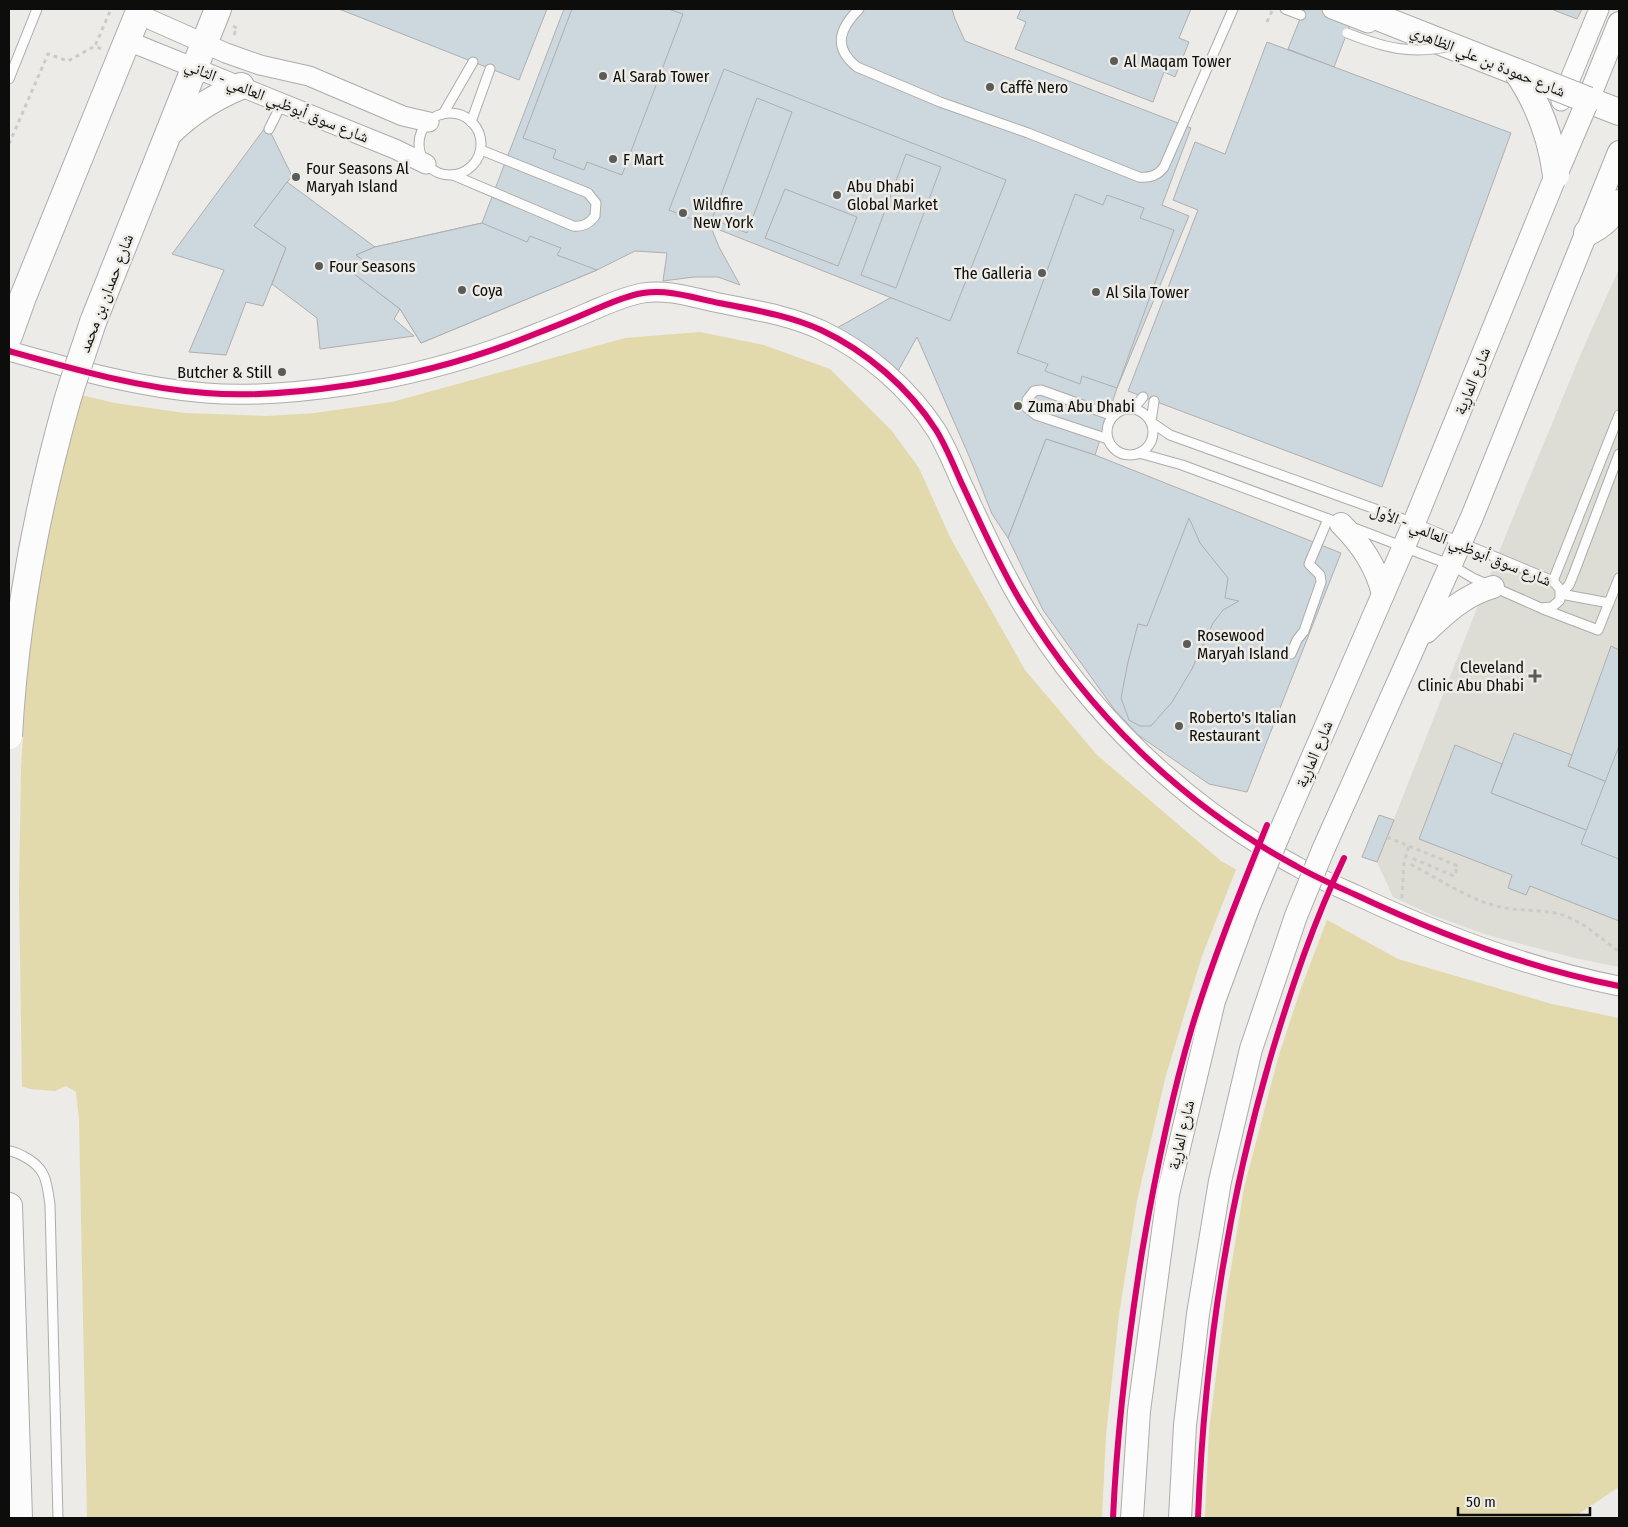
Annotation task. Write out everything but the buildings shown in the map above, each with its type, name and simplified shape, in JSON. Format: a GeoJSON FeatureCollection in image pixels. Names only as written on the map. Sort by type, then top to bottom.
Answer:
{"type":"FeatureCollection","features":[{"type":"Feature","properties":{"kind":"main road","name":"شارع حمدان بن محمد"},"geometry":{"type":"LineString","coordinates":[[9,736],[14,669],[40,506],[67,403],[93,322],[218,9]]}},
{"type":"Feature","properties":{"kind":"main road","name":"شارع حمودة بن علي الظاهري"},"geometry":{"type":"LineString","coordinates":[[1357,9],[1619,112]]}},
{"type":"Feature","properties":{"kind":"main road"},"geometry":{"type":"LineString","coordinates":[[9,336],[23,297],[128,42],[138,11]]}},
{"type":"Feature","properties":{"kind":"main road"},"geometry":{"type":"LineString","coordinates":[[1517,72],[1531,94],[1542,117],[1553,155],[1556,174]]}},
{"type":"Feature","properties":{"kind":"main road"},"geometry":{"type":"LineString","coordinates":[[168,133],[194,110],[240,86]]}},
{"type":"Feature","properties":{"kind":"main road"},"geometry":{"type":"LineString","coordinates":[[1587,233],[1604,223],[1619,203]]}},
{"type":"Feature","properties":{"kind":"main road"},"geometry":{"type":"LineString","coordinates":[[9,1206],[20,1518]]}},
{"type":"Feature","properties":{"kind":"street"},"geometry":{"type":"LineString","coordinates":[[1332,9],[1619,124]]}},
{"type":"Feature","properties":{"kind":"street"},"geometry":{"type":"LineString","coordinates":[[1562,100],[1598,9]]}},
{"type":"Feature","properties":{"kind":"street","name":"شارع سوق أبوظبي العالمي - الثاني"},"geometry":{"type":"LineString","coordinates":[[138,11],[244,60],[309,76],[404,116],[436,118]]}},
{"type":"Feature","properties":{"kind":"street","name":"شارع المارِية"},"geometry":{"type":"LineString","coordinates":[[1132,1518],[1139,1411],[1168,1194],[1214,1001],[1249,906],[1414,523],[1619,23]]}},
{"type":"Feature","properties":{"kind":"street","name":"شارع سوق أبوظبي العالمي - الثاني"},"geometry":{"type":"LineString","coordinates":[[128,42],[395,149],[426,164]]}},
{"type":"Feature","properties":{"kind":"street"},"geometry":{"type":"LineString","coordinates":[[1180,1518],[1185,1425],[1198,1314],[1220,1181],[1251,1049],[1296,916],[1323,850],[1461,542],[1619,152]]}},
{"type":"Feature","properties":{"kind":"street"},"geometry":{"type":"LineString","coordinates":[[9,351],[134,383],[208,394],[276,393],[350,385],[432,369],[484,354],[615,301],[643,293],[674,293],[772,313],[798,321],[838,339],[866,357],[885,372],[924,413],[943,441],[997,558],[1020,602],[1047,642],[1076,682],[1108,719],[1142,754],[1186,792],[1242,834],[1262,846],[1310,874],[1396,915],[1516,960],[1563,974],[1619,986]]}},
{"type":"Feature","properties":{"kind":"street"},"geometry":{"type":"LineString","coordinates":[[1334,521],[1360,544],[1370,558],[1383,594]]}},
{"type":"Feature","properties":{"kind":"street"},"geometry":{"type":"LineString","coordinates":[[1418,639],[1460,602],[1475,593],[1493,587]]}},
{"type":"Feature","properties":{"kind":"lane"},"geometry":{"type":"LineString","coordinates":[[9,79],[37,9]]}},
{"type":"Feature","properties":{"kind":"lane"},"geometry":{"type":"LineString","coordinates":[[859,9],[847,22],[842,35],[843,50],[851,63],[857,67],[940,102],[1146,178],[1160,173],[1168,161],[1233,9]]}},
{"type":"Feature","properties":{"kind":"lane"},"geometry":{"type":"LineString","coordinates":[[1285,9],[1301,15]]}},
{"type":"Feature","properties":{"kind":"lane"},"geometry":{"type":"LineString","coordinates":[[1347,33],[1395,49],[1414,51],[1452,46]]}},
{"type":"Feature","properties":{"kind":"lane"},"geometry":{"type":"LineString","coordinates":[[436,118],[453,113],[463,116],[478,130],[481,150],[478,160],[463,173],[443,175],[434,171],[426,164],[422,156],[420,138],[424,129],[436,118],[473,62]]}},
{"type":"Feature","properties":{"kind":"lane"},"geometry":{"type":"LineString","coordinates":[[471,122],[490,69]]}},
{"type":"Feature","properties":{"kind":"lane"},"geometry":{"type":"LineString","coordinates":[[269,129],[282,103]]}},
{"type":"Feature","properties":{"kind":"lane"},"geometry":{"type":"LineString","coordinates":[[453,175],[573,226],[580,227],[586,225],[595,216],[596,203],[588,193],[481,150]]}},
{"type":"Feature","properties":{"kind":"lane","name":"شارع سوق أبوظبي العالمي - الأول"},"geometry":{"type":"LineString","coordinates":[[1113,416],[1041,390],[1034,391],[1028,396],[1027,400],[1027,408],[1036,415],[1108,439],[1117,452],[1132,455],[1139,453],[1182,465],[1404,546],[1451,565],[1493,587],[1541,608],[1552,607],[1560,600],[1560,589],[1554,581],[1414,523],[1177,438],[1164,432],[1144,414],[1133,409]]}},
{"type":"Feature","properties":{"kind":"lane"},"geometry":{"type":"LineString","coordinates":[[1108,439],[1107,431],[1113,416],[1119,412],[1133,409],[1143,397]]}},
{"type":"Feature","properties":{"kind":"lane"},"geometry":{"type":"LineString","coordinates":[[1139,453],[1150,444],[1153,430],[1151,422],[1154,401]]}},
{"type":"Feature","properties":{"kind":"lane"},"geometry":{"type":"LineString","coordinates":[[1554,581],[1619,415]]}},
{"type":"Feature","properties":{"kind":"lane"},"geometry":{"type":"LineString","coordinates":[[1609,603],[1561,594],[1569,584],[1574,573],[1619,454]]}},
{"type":"Feature","properties":{"kind":"lane"},"geometry":{"type":"LineString","coordinates":[[1291,654],[1297,640],[1304,631],[1321,582],[1320,575],[1309,564],[1334,521]]}},
{"type":"Feature","properties":{"kind":"lane"},"geometry":{"type":"LineString","coordinates":[[1541,608],[1598,630],[1619,578]]}},
{"type":"Feature","properties":{"kind":"lane"},"geometry":{"type":"LineString","coordinates":[[9,1150],[31,1159],[41,1167],[47,1183],[50,1205],[58,1518]]}},
{"type":"Feature","properties":{"kind":"path"},"geometry":{"type":"LineString","coordinates":[[1268,22],[1273,9]]}},
{"type":"Feature","properties":{"kind":"path"},"geometry":{"type":"LineString","coordinates":[[9,144],[48,54],[68,61],[95,46]]}},
{"type":"Feature","properties":{"kind":"path"},"geometry":{"type":"LineString","coordinates":[[1387,837],[1458,866],[1454,876],[1414,859],[1412,865],[1474,897],[1504,908],[1550,912],[1572,918],[1619,951]]}},
{"type":"Feature","properties":{"kind":"path"},"geometry":{"type":"LineString","coordinates":[[1396,915],[1403,895],[1404,862],[1409,846]]}},
{"type":"Feature","properties":{"kind":"shaded area","name":"Cleveland Clinic Abu Dhabi"},"geometry":{"type":"Polygon","coordinates":[[[1619,269],[1619,967],[1575,958],[1487,935],[1432,915],[1393,897],[1377,862],[1507,532],[1585,344],[1619,269]]]}},
{"type":"Feature","properties":{"kind":"shaded area"},"geometry":{"type":"Polygon","coordinates":[[[700,332],[764,345],[830,369],[892,431],[919,468],[951,539],[1025,670],[1097,755],[1221,861],[1398,959],[1552,1004],[1619,1018],[1619,1487],[1577,1515],[1567,1518],[87,1518],[79,1119],[76,1092],[66,1086],[55,1091],[30,1089],[9,1082],[9,378],[115,403],[185,413],[267,416],[315,413],[392,402],[625,338],[700,332]]]}},
{"type":"Feature","properties":{"kind":"pier"},"geometry":{"type":"Polygon","coordinates":[[[9,375],[81,393],[48,516],[29,641],[21,767],[19,893],[22,1089],[9,1085],[9,375]]]}},
{"type":"Feature","properties":{"kind":"pier"},"geometry":{"type":"Polygon","coordinates":[[[1237,867],[1328,917],[1300,991],[1278,1058],[1244,1188],[1226,1299],[1209,1430],[1205,1518],[1102,1518],[1106,1435],[1119,1315],[1137,1201],[1165,1079],[1202,956],[1237,867]]]}},
{"type":"Feature","properties":{"kind":"cycle path"},"geometry":{"type":"LineString","coordinates":[[9,351],[82,371],[156,387],[206,393],[260,394],[296,392],[350,385],[444,365],[513,343],[615,301],[643,293],[662,292],[681,295],[771,314],[809,325],[838,339],[870,360],[900,385],[913,400],[943,442],[982,528],[1005,573],[1047,642],[1107,718],[1177,785],[1254,842],[1333,885],[1420,924],[1485,949],[1551,970],[1619,986]]}},
{"type":"Feature","properties":{"kind":"cycle path"},"geometry":{"type":"LineString","coordinates":[[1113,1518],[1120,1418],[1132,1318],[1147,1224],[1164,1139],[1184,1055],[1200,1001],[1227,925],[1267,825]]}},
{"type":"Feature","properties":{"kind":"cycle path"},"geometry":{"type":"LineString","coordinates":[[1198,1518],[1201,1458],[1212,1340],[1220,1281],[1243,1164],[1257,1107],[1288,1000],[1314,929],[1344,858]]}},
{"type":"Feature","properties":{"kind":"place","name":"Al Maqam Tower"},"geometry":{"type":"Point","coordinates":[1114,61]}},
{"type":"Feature","properties":{"kind":"place","name":"Al Sarab Tower"},"geometry":{"type":"Point","coordinates":[603,76]}},
{"type":"Feature","properties":{"kind":"place","name":"Caffè Nero"},"geometry":{"type":"Point","coordinates":[990,87]}},
{"type":"Feature","properties":{"kind":"place","name":"F Mart"},"geometry":{"type":"Point","coordinates":[613,159]}},
{"type":"Feature","properties":{"kind":"place","name":"Four Seasons Al Maryah Island"},"geometry":{"type":"Point","coordinates":[296,177]}},
{"type":"Feature","properties":{"kind":"place","name":"Abu Dhabi Global Market"},"geometry":{"type":"Point","coordinates":[837,195]}},
{"type":"Feature","properties":{"kind":"place","name":"Wildfire New York"},"geometry":{"type":"Point","coordinates":[683,213]}},
{"type":"Feature","properties":{"kind":"place","name":"Four Seasons"},"geometry":{"type":"Point","coordinates":[319,266]}},
{"type":"Feature","properties":{"kind":"place","name":"The Galleria"},"geometry":{"type":"Point","coordinates":[1042,273]}},
{"type":"Feature","properties":{"kind":"place","name":"Coya"},"geometry":{"type":"Point","coordinates":[462,290]}},
{"type":"Feature","properties":{"kind":"place","name":"Al Sila Tower"},"geometry":{"type":"Point","coordinates":[1096,292]}},
{"type":"Feature","properties":{"kind":"place","name":"Butcher & Still"},"geometry":{"type":"Point","coordinates":[282,372]}},
{"type":"Feature","properties":{"kind":"place","name":"Zuma Abu Dhabi"},"geometry":{"type":"Point","coordinates":[1018,406]}},
{"type":"Feature","properties":{"kind":"place","name":"Rosewood Maryah Island"},"geometry":{"type":"Point","coordinates":[1187,644]}},
{"type":"Feature","properties":{"kind":"place","name":"Cleveland Clinic Abu Dhabi"},"geometry":{"type":"Point","coordinates":[1535,676]}},
{"type":"Feature","properties":{"kind":"place","name":"Roberto's Italian Restaurant"},"geometry":{"type":"Point","coordinates":[1179,726]}}]}
